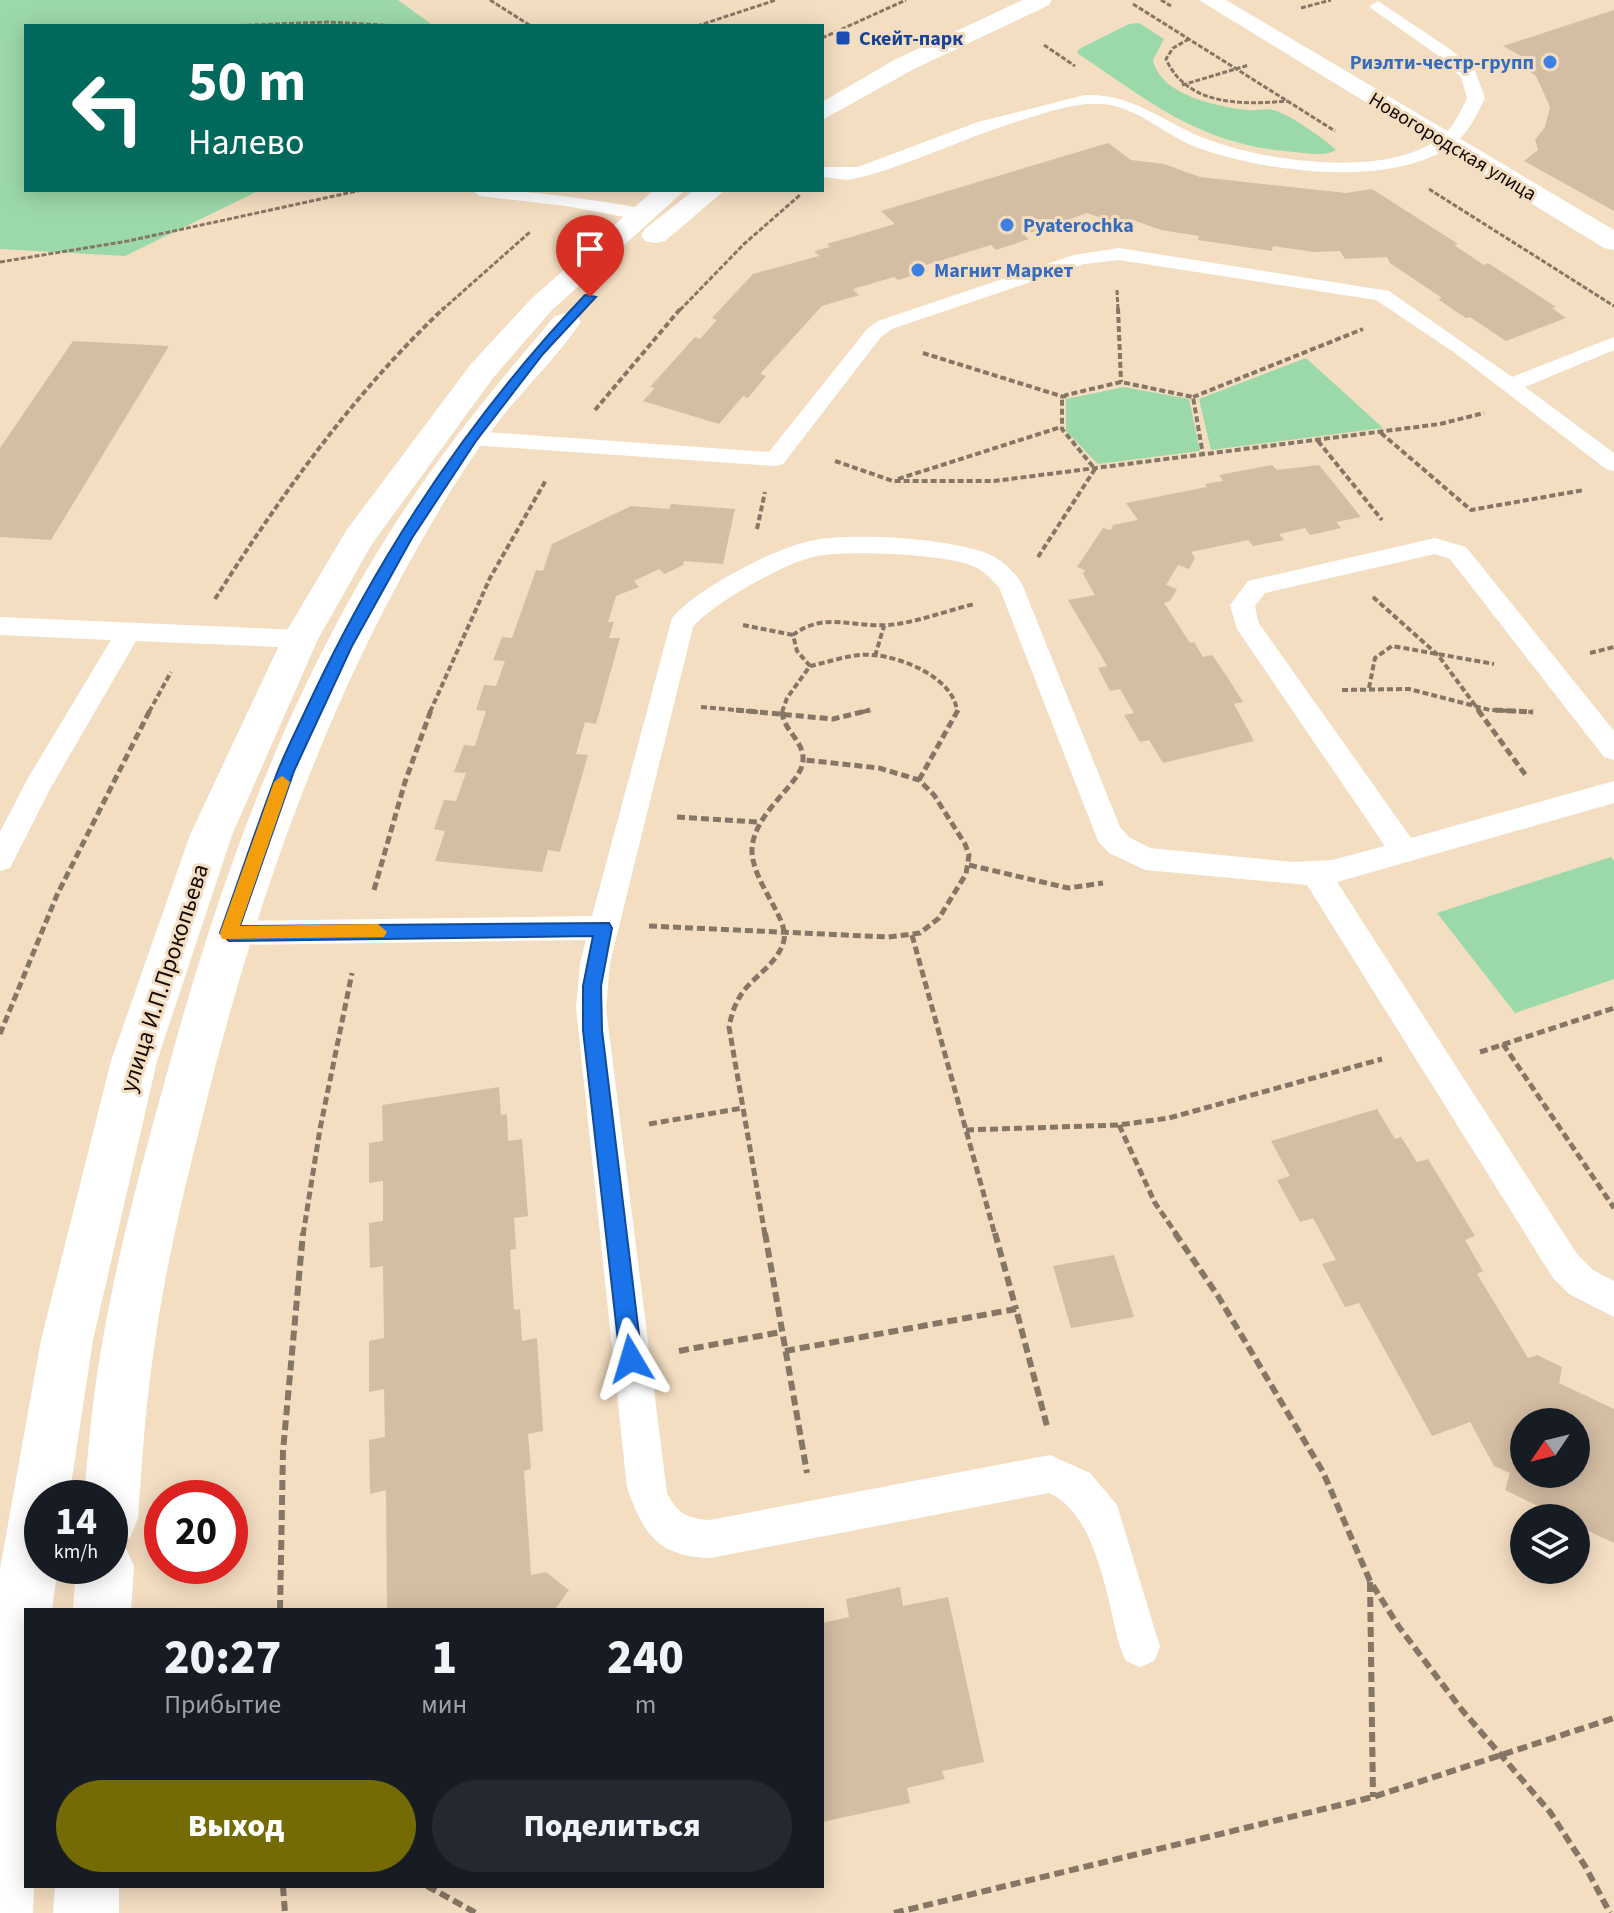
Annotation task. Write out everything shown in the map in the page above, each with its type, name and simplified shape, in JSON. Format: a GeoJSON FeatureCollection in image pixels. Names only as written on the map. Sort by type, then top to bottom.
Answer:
{"type":"FeatureCollection","features":[{"type":"Feature","properties":{"kind":"street"},"geometry":{"type":"LineString","coordinates":[[824,86],[997,0]]}},
{"type":"Feature","properties":{"kind":"street"},"geometry":{"type":"LineString","coordinates":[[824,111],[905,64],[1041,0]]}},
{"type":"Feature","properties":{"kind":"street","name":"Новогородская улица"},"geometry":{"type":"LineString","coordinates":[[1210,0],[1614,242]]}},
{"type":"Feature","properties":{"kind":"street","name":"улица И.П.Прокопьева"},"geometry":{"type":"LineString","coordinates":[[114,1480],[123,1385],[155,1213],[191,1061],[229,933],[286,771],[344,646],[406,537],[482,371],[541,305],[661,208],[705,192]]}},
{"type":"Feature","properties":{"kind":"street","name":"улица И.П.Прокопьева"},"geometry":{"type":"LineString","coordinates":[[0,1913],[24,1598],[67,1340],[134,1061],[211,835],[300,639],[358,539],[452,437]]}},
{"type":"Feature","properties":{"kind":"street"},"geometry":{"type":"LineString","coordinates":[[175,934],[229,933]]}},
{"type":"Feature","properties":{"kind":"street"},"geometry":{"type":"LineString","coordinates":[[102,1608],[104,1584]]}},
{"type":"Feature","properties":{"kind":"street"},"geometry":{"type":"LineString","coordinates":[[86,1913],[87,1888]]}},
{"type":"Feature","properties":{"kind":"lane"},"geometry":{"type":"LineString","coordinates":[[824,172],[844,176],[866,172],[960,135],[1093,98],[1137,108],[1172,130],[1241,156],[1327,166],[1385,162],[1414,155],[1446,142],[1463,124],[1476,98],[1469,75],[1445,53],[1378,6],[1399,0]]}},
{"type":"Feature","properties":{"kind":"lane"},"geometry":{"type":"LineString","coordinates":[[497,192],[661,208]]}},
{"type":"Feature","properties":{"kind":"lane"},"geometry":{"type":"LineString","coordinates":[[452,437],[773,458],[874,333],[885,325],[1099,255],[1119,254],[1374,293],[1398,304],[1614,464]]}},
{"type":"Feature","properties":{"kind":"lane"},"geometry":{"type":"LineString","coordinates":[[1515,392],[1614,343]]}},
{"type":"Feature","properties":{"kind":"lane"},"geometry":{"type":"LineString","coordinates":[[1140,1647],[1103,1519],[1077,1486],[1050,1474],[710,1539],[690,1539],[671,1532],[656,1517],[646,1488],[591,1008],[595,963],[681,624],[694,609],[745,581],[802,552],[828,546],[949,553],[975,558],[1002,574],[1014,594],[1108,833],[1119,845],[1145,859],[1270,873],[1316,874],[1406,853],[1614,792]]}},
{"type":"Feature","properties":{"kind":"lane"},"geometry":{"type":"LineString","coordinates":[[1406,853],[1246,623],[1242,605],[1257,587],[1435,546],[1458,553],[1614,750]]}},
{"type":"Feature","properties":{"kind":"lane"},"geometry":{"type":"LineString","coordinates":[[0,626],[300,639]]}},
{"type":"Feature","properties":{"kind":"lane"},"geometry":{"type":"LineString","coordinates":[[0,860],[46,771],[129,631]]}},
{"type":"Feature","properties":{"kind":"lane"},"geometry":{"type":"LineString","coordinates":[[1316,874],[1565,1266],[1581,1282],[1614,1300]]}},
{"type":"Feature","properties":{"kind":"lane"},"geometry":{"type":"LineString","coordinates":[[229,933],[604,926]]}},
{"type":"Feature","properties":{"kind":"path"},"geometry":{"type":"LineString","coordinates":[[490,0],[528,24]]}},
{"type":"Feature","properties":{"kind":"path"},"geometry":{"type":"LineString","coordinates":[[703,24],[776,0]]}},
{"type":"Feature","properties":{"kind":"path"},"geometry":{"type":"LineString","coordinates":[[824,37],[906,0]]}},
{"type":"Feature","properties":{"kind":"path"},"geometry":{"type":"LineString","coordinates":[[1133,4],[1614,306]]}},
{"type":"Feature","properties":{"kind":"path"},"geometry":{"type":"LineString","coordinates":[[277,24],[364,24]]}},
{"type":"Feature","properties":{"kind":"path"},"geometry":{"type":"LineString","coordinates":[[1189,39],[1173,48],[1166,59],[1169,72],[1182,85],[1231,102],[1261,104],[1288,101]]}},
{"type":"Feature","properties":{"kind":"path"},"geometry":{"type":"LineString","coordinates":[[0,262],[128,241],[353,192]]}},
{"type":"Feature","properties":{"kind":"path"},"geometry":{"type":"LineString","coordinates":[[586,421],[685,302],[768,222],[805,192]]}},
{"type":"Feature","properties":{"kind":"path"},"geometry":{"type":"LineString","coordinates":[[212,604],[319,445],[381,372],[455,297],[532,230]]}},
{"type":"Feature","properties":{"kind":"path"},"geometry":{"type":"LineString","coordinates":[[1117,290],[1121,382]]}},
{"type":"Feature","properties":{"kind":"path"},"geometry":{"type":"LineString","coordinates":[[923,353],[1064,397],[1121,382],[1193,397],[1366,328]]}},
{"type":"Feature","properties":{"kind":"path"},"geometry":{"type":"LineString","coordinates":[[835,461],[893,481],[994,481],[1461,420],[1515,392]]}},
{"type":"Feature","properties":{"kind":"path"},"geometry":{"type":"LineString","coordinates":[[1064,397],[1061,427],[1095,469]]}},
{"type":"Feature","properties":{"kind":"path"},"geometry":{"type":"LineString","coordinates":[[1193,397],[1203,455]]}},
{"type":"Feature","properties":{"kind":"path"},"geometry":{"type":"LineString","coordinates":[[893,481],[1061,427]]}},
{"type":"Feature","properties":{"kind":"path"},"geometry":{"type":"LineString","coordinates":[[1380,432],[1471,510],[1585,490]]}},
{"type":"Feature","properties":{"kind":"path"},"geometry":{"type":"LineString","coordinates":[[1318,440],[1408,552]]}},
{"type":"Feature","properties":{"kind":"path"},"geometry":{"type":"LineString","coordinates":[[745,581],[773,458]]}},
{"type":"Feature","properties":{"kind":"path"},"geometry":{"type":"LineString","coordinates":[[810,666],[793,635],[822,621],[884,625],[1014,594],[1095,469]]}},
{"type":"Feature","properties":{"kind":"path"},"geometry":{"type":"LineString","coordinates":[[372,899],[411,760],[462,631],[502,551],[551,472]]}},
{"type":"Feature","properties":{"kind":"path"},"geometry":{"type":"LineString","coordinates":[[1338,567],[1438,655],[1552,810]]}},
{"type":"Feature","properties":{"kind":"path"},"geometry":{"type":"LineString","coordinates":[[875,656],[884,625]]}},
{"type":"Feature","properties":{"kind":"path"},"geometry":{"type":"LineString","coordinates":[[1369,688],[1375,658],[1387,648],[1397,646],[1493,664],[1547,665]]}},
{"type":"Feature","properties":{"kind":"path"},"geometry":{"type":"LineString","coordinates":[[815,1519],[729,1027],[730,1015],[741,992],[783,944],[785,932],[761,886],[753,861],[752,840],[757,822],[802,769],[805,760],[804,751],[781,715],[785,702],[810,666],[875,656],[938,679],[948,687],[958,701],[958,711],[919,780]]}},
{"type":"Feature","properties":{"kind":"path"},"geometry":{"type":"LineString","coordinates":[[0,1034],[60,886],[128,747],[172,670]]}},
{"type":"Feature","properties":{"kind":"path"},"geometry":{"type":"LineString","coordinates":[[1295,694],[1369,688],[1409,689],[1477,707],[1586,714]]}},
{"type":"Feature","properties":{"kind":"path"},"geometry":{"type":"LineString","coordinates":[[660,702],[833,719],[871,710]]}},
{"type":"Feature","properties":{"kind":"path"},"geometry":{"type":"LineString","coordinates":[[604,926],[912,935],[927,930],[941,917],[962,884],[969,865],[969,853],[961,835],[928,788],[919,780],[895,772],[805,760]]}},
{"type":"Feature","properties":{"kind":"path"},"geometry":{"type":"LineString","coordinates":[[632,814],[757,822]]}},
{"type":"Feature","properties":{"kind":"path"},"geometry":{"type":"LineString","coordinates":[[969,865],[1068,888],[1115,879],[1145,859]]}},
{"type":"Feature","properties":{"kind":"path"},"geometry":{"type":"LineString","coordinates":[[912,935],[1062,1478]]}},
{"type":"Feature","properties":{"kind":"path"},"geometry":{"type":"LineString","coordinates":[[280,1608],[279,1552],[292,1330],[319,1129],[356,958]]}},
{"type":"Feature","properties":{"kind":"path"},"geometry":{"type":"LineString","coordinates":[[966,1130],[1119,1125],[1169,1118],[1432,1056],[1503,1044],[1614,1008]]}},
{"type":"Feature","properties":{"kind":"path"},"geometry":{"type":"LineString","coordinates":[[1503,1044],[1614,1208]]}},
{"type":"Feature","properties":{"kind":"path"},"geometry":{"type":"LineString","coordinates":[[604,1131],[743,1108]]}},
{"type":"Feature","properties":{"kind":"path"},"geometry":{"type":"LineString","coordinates":[[1119,1125],[1155,1203],[1218,1296],[1323,1472],[1370,1581],[1433,1671],[1550,1812],[1585,1866],[1610,1913]]}},
{"type":"Feature","properties":{"kind":"path"},"geometry":{"type":"LineString","coordinates":[[785,1351],[1016,1309]]}},
{"type":"Feature","properties":{"kind":"path"},"geometry":{"type":"LineString","coordinates":[[631,1359],[781,1332]]}},
{"type":"Feature","properties":{"kind":"path"},"geometry":{"type":"LineString","coordinates":[[1370,1581],[1373,1797]]}},
{"type":"Feature","properties":{"kind":"path"},"geometry":{"type":"LineString","coordinates":[[894,1913],[1373,1797],[1503,1757],[1614,1718]]}},
{"type":"Feature","properties":{"kind":"path"},"geometry":{"type":"LineString","coordinates":[[283,1888],[285,1913]]}},
{"type":"Feature","properties":{"kind":"path"},"geometry":{"type":"LineString","coordinates":[[431,1888],[476,1913]]}},
{"type":"Feature","properties":{"kind":"green space"},"geometry":{"type":"Polygon","coordinates":[[[0,0],[398,0],[431,24],[24,24],[24,192],[256,192],[125,256],[0,249],[0,0]]]}},
{"type":"Feature","properties":{"kind":"green space"},"geometry":{"type":"Polygon","coordinates":[[[1139,23],[1164,39],[1153,60],[1158,72],[1178,90],[1221,106],[1279,112],[1306,127],[1336,150],[1316,154],[1261,148],[1204,131],[1178,119],[1077,53],[1079,49],[1129,24],[1139,23]]]}},
{"type":"Feature","properties":{"kind":"green space"},"geometry":{"type":"Polygon","coordinates":[[[1306,358],[1383,428],[1211,450],[1199,399],[1306,358]]]}},
{"type":"Feature","properties":{"kind":"green space"},"geometry":{"type":"Polygon","coordinates":[[[1124,387],[1189,399],[1200,451],[1098,464],[1066,431],[1066,399],[1124,387]]]}},
{"type":"Feature","properties":{"kind":"green space"},"geometry":{"type":"Polygon","coordinates":[[[1611,857],[1614,861],[1614,979],[1515,1013],[1437,913],[1611,857]]]}},
{"type":"Feature","properties":{"kind":"building"},"geometry":{"type":"Polygon","coordinates":[[[1614,10],[1614,211],[1524,161],[1538,150],[1535,140],[1545,127],[1550,107],[1536,76],[1520,65],[1521,56],[1503,46],[1614,10]]]}},
{"type":"Feature","properties":{"kind":"building"},"geometry":{"type":"Polygon","coordinates":[[[1108,143],[1131,160],[1164,164],[1200,177],[1346,193],[1372,189],[1458,244],[1454,245],[1484,265],[1488,263],[1556,307],[1552,308],[1566,318],[1506,341],[1452,309],[1438,299],[1442,298],[1390,263],[1387,257],[1345,259],[1340,251],[1314,252],[1273,246],[1272,251],[1198,240],[1199,236],[1161,230],[1133,220],[1126,227],[1087,213],[1024,235],[1029,239],[996,250],[991,245],[923,266],[929,271],[853,289],[859,295],[822,306],[760,374],[766,376],[748,398],[743,396],[719,424],[643,401],[655,388],[650,387],[695,337],[700,339],[717,320],[712,318],[753,274],[819,256],[814,251],[830,247],[827,244],[895,224],[881,211],[1108,143]]]}},
{"type":"Feature","properties":{"kind":"building"},"geometry":{"type":"Polygon","coordinates":[[[73,341],[169,346],[51,540],[0,537],[0,448],[73,341]]]}},
{"type":"Feature","properties":{"kind":"building"},"geometry":{"type":"Polygon","coordinates":[[[1272,465],[1277,470],[1319,465],[1361,517],[1336,522],[1341,528],[1310,535],[1305,528],[1279,534],[1284,540],[1253,546],[1248,540],[1191,552],[1195,558],[1189,569],[1178,565],[1166,585],[1177,589],[1170,601],[1164,603],[1190,643],[1194,642],[1203,657],[1212,655],[1228,678],[1243,702],[1234,704],[1254,741],[1163,763],[1149,740],[1140,742],[1124,715],[1134,713],[1120,689],[1110,691],[1098,668],[1107,666],[1068,600],[1095,595],[1083,574],[1085,570],[1077,567],[1103,528],[1111,530],[1113,525],[1138,520],[1126,503],[1207,487],[1205,484],[1223,481],[1219,475],[1272,465]]]}},
{"type":"Feature","properties":{"kind":"building"},"geometry":{"type":"Polygon","coordinates":[[[671,504],[735,509],[723,564],[684,561],[683,565],[665,574],[659,569],[634,581],[639,587],[616,596],[608,622],[614,622],[609,638],[620,638],[596,724],[585,722],[576,754],[588,755],[560,852],[548,850],[542,872],[435,861],[445,831],[434,829],[444,800],[456,801],[466,773],[454,772],[464,745],[475,746],[486,711],[476,710],[484,685],[496,686],[505,661],[493,660],[502,637],[512,638],[536,570],[543,571],[552,544],[631,506],[669,509],[671,504]]]}},
{"type":"Feature","properties":{"kind":"building"},"geometry":{"type":"Polygon","coordinates":[[[499,1087],[501,1115],[507,1114],[508,1141],[522,1139],[528,1216],[514,1218],[516,1249],[510,1250],[514,1310],[520,1309],[522,1341],[537,1338],[543,1431],[528,1434],[531,1469],[524,1471],[531,1575],[546,1572],[569,1590],[556,1608],[387,1608],[386,1490],[370,1494],[369,1440],[385,1437],[384,1389],[369,1392],[369,1341],[384,1338],[383,1266],[370,1268],[369,1223],[383,1221],[383,1181],[369,1183],[369,1143],[383,1141],[382,1105],[499,1087]]]}},
{"type":"Feature","properties":{"kind":"building"},"geometry":{"type":"Polygon","coordinates":[[[1377,1109],[1395,1139],[1401,1137],[1417,1162],[1428,1159],[1475,1236],[1465,1240],[1483,1271],[1477,1274],[1528,1358],[1537,1355],[1562,1367],[1559,1383],[1614,1409],[1614,1543],[1590,1532],[1590,1504],[1534,1504],[1505,1490],[1510,1473],[1494,1466],[1470,1422],[1432,1436],[1359,1303],[1345,1307],[1322,1264],[1336,1260],[1313,1218],[1300,1222],[1277,1180],[1290,1176],[1271,1141],[1377,1109]]]}},
{"type":"Feature","properties":{"kind":"building"},"geometry":{"type":"Polygon","coordinates":[[[1114,1255],[1134,1317],[1071,1328],[1053,1266],[1114,1255]]]}},
{"type":"Feature","properties":{"kind":"building"},"geometry":{"type":"Polygon","coordinates":[[[900,1587],[903,1606],[948,1597],[984,1762],[942,1771],[945,1779],[907,1788],[910,1803],[824,1822],[824,1623],[849,1617],[846,1599],[900,1587]]]}},
{"type":"Feature","properties":{"kind":"slow traffic"},"geometry":{"type":"LineString","coordinates":[[282,782],[229,933],[378,932]]}},
{"type":"Feature","properties":{"kind":"place","name":"Скейт-парк"},"geometry":{"type":"Point","coordinates":[843,38]}},
{"type":"Feature","properties":{"kind":"place","name":"Риэлти-честр-групп"},"geometry":{"type":"Point","coordinates":[1550,62]}},
{"type":"Feature","properties":{"kind":"place","name":"Pyaterochka"},"geometry":{"type":"Point","coordinates":[1007,225]}},
{"type":"Feature","properties":{"kind":"place","name":"Магнит Маркет"},"geometry":{"type":"Point","coordinates":[918,270]}},
{"type":"Feature","properties":{"kind":"route"},"geometry":{"type":"LineString","coordinates":[[590,297],[539,351],[472,438],[406,537],[344,646],[286,771],[229,933],[603,928],[592,986],[592,1030],[631,1359]]}}]}
